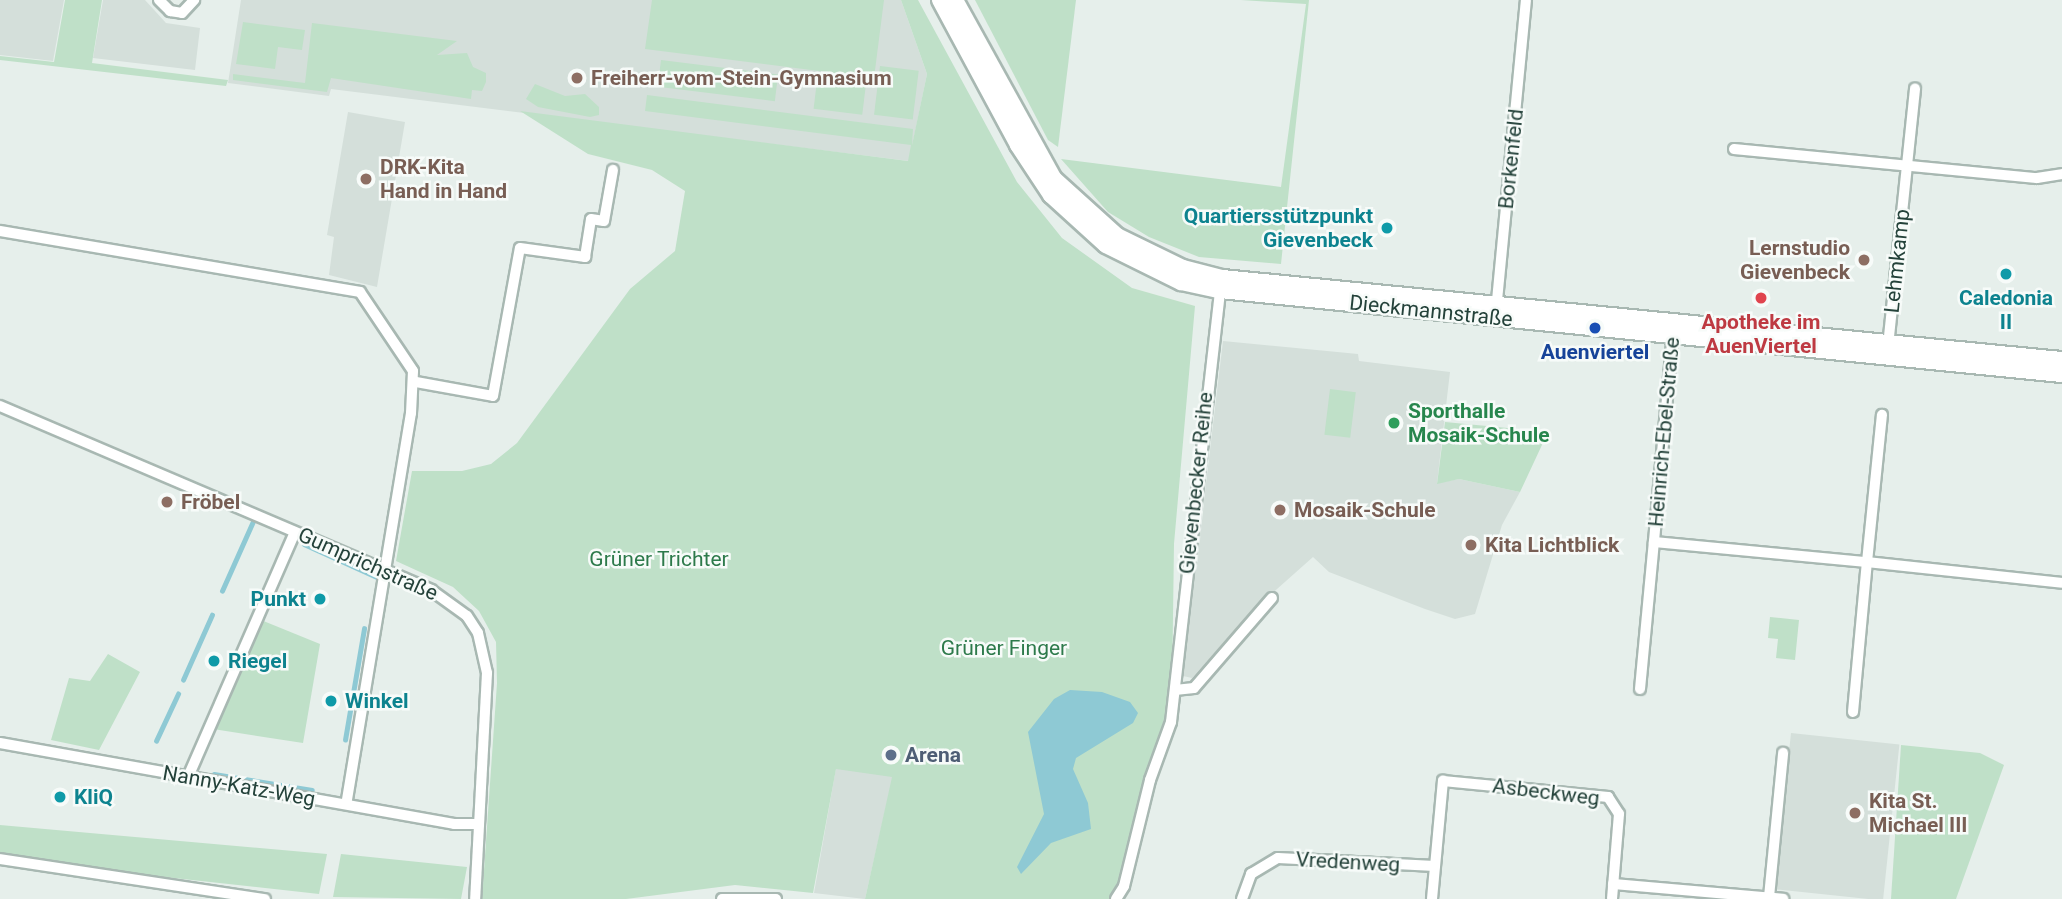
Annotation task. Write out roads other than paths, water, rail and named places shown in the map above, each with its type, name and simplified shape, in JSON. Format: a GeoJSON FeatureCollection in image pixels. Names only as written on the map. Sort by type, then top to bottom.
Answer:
{"type":"FeatureCollection","features":[{"type":"Feature","properties":{"kind":"street"},"geometry":{"type":"LineString","coordinates":[[159,0],[170,11],[182,13],[194,0]]}},
{"type":"Feature","properties":{"kind":"street","name":"Dieckmannstraße"},"geometry":{"type":"LineString","coordinates":[[940,0],[1026,160],[1058,202],[1126,258],[1168,277],[1496,312],[1888,349],[2062,360]]}},
{"type":"Feature","properties":{"kind":"street","name":"Dieckmannstraße"},"geometry":{"type":"LineString","coordinates":[[955,0],[1040,158],[1073,200],[1107,230],[1153,257],[1221,284]]}},
{"type":"Feature","properties":{"kind":"street","name":"Borkenfeld"},"geometry":{"type":"LineString","coordinates":[[1496,312],[1526,0]]}},
{"type":"Feature","properties":{"kind":"street","name":"Lehmkamp"},"geometry":{"type":"LineString","coordinates":[[1888,349],[1915,88]]}},
{"type":"Feature","properties":{"kind":"street"},"geometry":{"type":"LineString","coordinates":[[1734,149],[2037,178],[2062,174]]}},
{"type":"Feature","properties":{"kind":"street"},"geometry":{"type":"LineString","coordinates":[[416,382],[493,396],[520,248],[585,257],[591,219],[604,221],[613,170]]}},
{"type":"Feature","properties":{"kind":"street"},"geometry":{"type":"LineString","coordinates":[[0,231],[360,292],[414,371],[416,382],[387,571],[346,804]]}},
{"type":"Feature","properties":{"kind":"street","name":"Gievenbecker Reihe"},"geometry":{"type":"LineString","coordinates":[[1116,899],[1124,886],[1150,780],[1171,722],[1221,284]]}},
{"type":"Feature","properties":{"kind":"street","name":"Heinrich-Ebel-Straße"},"geometry":{"type":"LineString","coordinates":[[1640,689],[1673,329]]}},
{"type":"Feature","properties":{"kind":"street","name":"Dieckmannstraße"},"geometry":{"type":"LineString","coordinates":[[1888,349],[2062,374]]}},
{"type":"Feature","properties":{"kind":"street","name":"Gumprichstraße"},"geometry":{"type":"LineString","coordinates":[[0,407],[450,600],[478,633],[487,673],[475,899]]}},
{"type":"Feature","properties":{"kind":"street"},"geometry":{"type":"LineString","coordinates":[[1853,712],[1881,415]]}},
{"type":"Feature","properties":{"kind":"street"},"geometry":{"type":"LineString","coordinates":[[188,778],[295,532]]}},
{"type":"Feature","properties":{"kind":"street","name":"Heinrich-Ebel-Straße"},"geometry":{"type":"LineString","coordinates":[[1654,542],[2062,583]]}},
{"type":"Feature","properties":{"kind":"street"},"geometry":{"type":"LineString","coordinates":[[1175,690],[1194,688],[1272,598]]}},
{"type":"Feature","properties":{"kind":"street","name":"Nanny-Katz-Weg"},"geometry":{"type":"LineString","coordinates":[[0,743],[454,824],[479,824]]}},
{"type":"Feature","properties":{"kind":"street"},"geometry":{"type":"LineString","coordinates":[[1769,897],[1783,753]]}},
{"type":"Feature","properties":{"kind":"street","name":"Asbeckweg"},"geometry":{"type":"LineString","coordinates":[[1435,866],[1443,781],[1608,797],[1619,814],[1612,899]]}},
{"type":"Feature","properties":{"kind":"street","name":"Vredenweg"},"geometry":{"type":"LineString","coordinates":[[1242,899],[1251,874],[1278,858],[1435,866]]}},
{"type":"Feature","properties":{"kind":"street"},"geometry":{"type":"LineString","coordinates":[[0,859],[265,899]]}},
{"type":"Feature","properties":{"kind":"street"},"geometry":{"type":"LineString","coordinates":[[1432,899],[1435,866]]}},
{"type":"Feature","properties":{"kind":"street"},"geometry":{"type":"LineString","coordinates":[[1613,884],[1783,899]]}},
{"type":"Feature","properties":{"kind":"street"},"geometry":{"type":"LineString","coordinates":[[722,899],[776,899]]}},
{"type":"Feature","properties":{"kind":"water"},"geometry":{"type":"Polygon","coordinates":[[[1070,690],[1102,692],[1130,702],[1138,713],[1133,723],[1076,758],[1073,769],[1088,803],[1091,829],[1051,843],[1021,874],[1017,867],[1044,814],[1028,732],[1054,699],[1070,690]]]}},
{"type":"Feature","properties":{"kind":"waterway"},"geometry":{"type":"LineString","coordinates":[[222,591],[254,519],[259,521]]}},
{"type":"Feature","properties":{"kind":"waterway"},"geometry":{"type":"LineString","coordinates":[[304,544],[381,579]]}},
{"type":"Feature","properties":{"kind":"waterway"},"geometry":{"type":"LineString","coordinates":[[183,680],[212,615]]}},
{"type":"Feature","properties":{"kind":"waterway"},"geometry":{"type":"LineString","coordinates":[[345,740],[364,629]]}},
{"type":"Feature","properties":{"kind":"waterway"},"geometry":{"type":"LineString","coordinates":[[156,741],[178,694]]}},
{"type":"Feature","properties":{"kind":"waterway"},"geometry":{"type":"LineString","coordinates":[[214,774],[312,790]]}},
{"type":"Feature","properties":{"kind":"place","name":"Freiherr-vom-Stein-Gymnasium"},"geometry":{"type":"Point","coordinates":[577,78]}},
{"type":"Feature","properties":{"kind":"place","name":"DRK-Kita Hand in Hand"},"geometry":{"type":"Point","coordinates":[366,179]}},
{"type":"Feature","properties":{"kind":"place","name":"Quartiersstützpunkt Gievenbeck"},"geometry":{"type":"Point","coordinates":[1387,228]}},
{"type":"Feature","properties":{"kind":"place","name":"Lernstudio Gievenbeck"},"geometry":{"type":"Point","coordinates":[1864,260]}},
{"type":"Feature","properties":{"kind":"place","name":"Caledonia II"},"geometry":{"type":"Point","coordinates":[2006,274]}},
{"type":"Feature","properties":{"kind":"place","name":"Apotheke im AuenViertel"},"geometry":{"type":"Point","coordinates":[1761,298]}},
{"type":"Feature","properties":{"kind":"place","name":"Auenviertel"},"geometry":{"type":"Point","coordinates":[1595,328]}},
{"type":"Feature","properties":{"kind":"place","name":"Sporthalle Mosaik-Schule"},"geometry":{"type":"Point","coordinates":[1394,423]}},
{"type":"Feature","properties":{"kind":"place","name":"Fröbel"},"geometry":{"type":"Point","coordinates":[167,502]}},
{"type":"Feature","properties":{"kind":"place","name":"Mosaik-Schule"},"geometry":{"type":"Point","coordinates":[1280,510]}},
{"type":"Feature","properties":{"kind":"place","name":"Kita Lichtblick"},"geometry":{"type":"Point","coordinates":[1471,545]}},
{"type":"Feature","properties":{"kind":"place","name":"Punkt"},"geometry":{"type":"Point","coordinates":[320,599]}},
{"type":"Feature","properties":{"kind":"place","name":"Riegel"},"geometry":{"type":"Point","coordinates":[214,661]}},
{"type":"Feature","properties":{"kind":"place","name":"Winkel"},"geometry":{"type":"Point","coordinates":[331,701]}},
{"type":"Feature","properties":{"kind":"place","name":"Arena"},"geometry":{"type":"Point","coordinates":[891,755]}},
{"type":"Feature","properties":{"kind":"place","name":"KliQ"},"geometry":{"type":"Point","coordinates":[60,797]}},
{"type":"Feature","properties":{"kind":"place","name":"Kita St. Michael III"},"geometry":{"type":"Point","coordinates":[1855,813]}},
{"type":"Feature","properties":{"kind":"park label","name":"Grüner Trichter"},"geometry":{"type":"Point","coordinates":[659,559]}},
{"type":"Feature","properties":{"kind":"park label","name":"Grüner Finger"},"geometry":{"type":"Point","coordinates":[1004,648]}}]}
